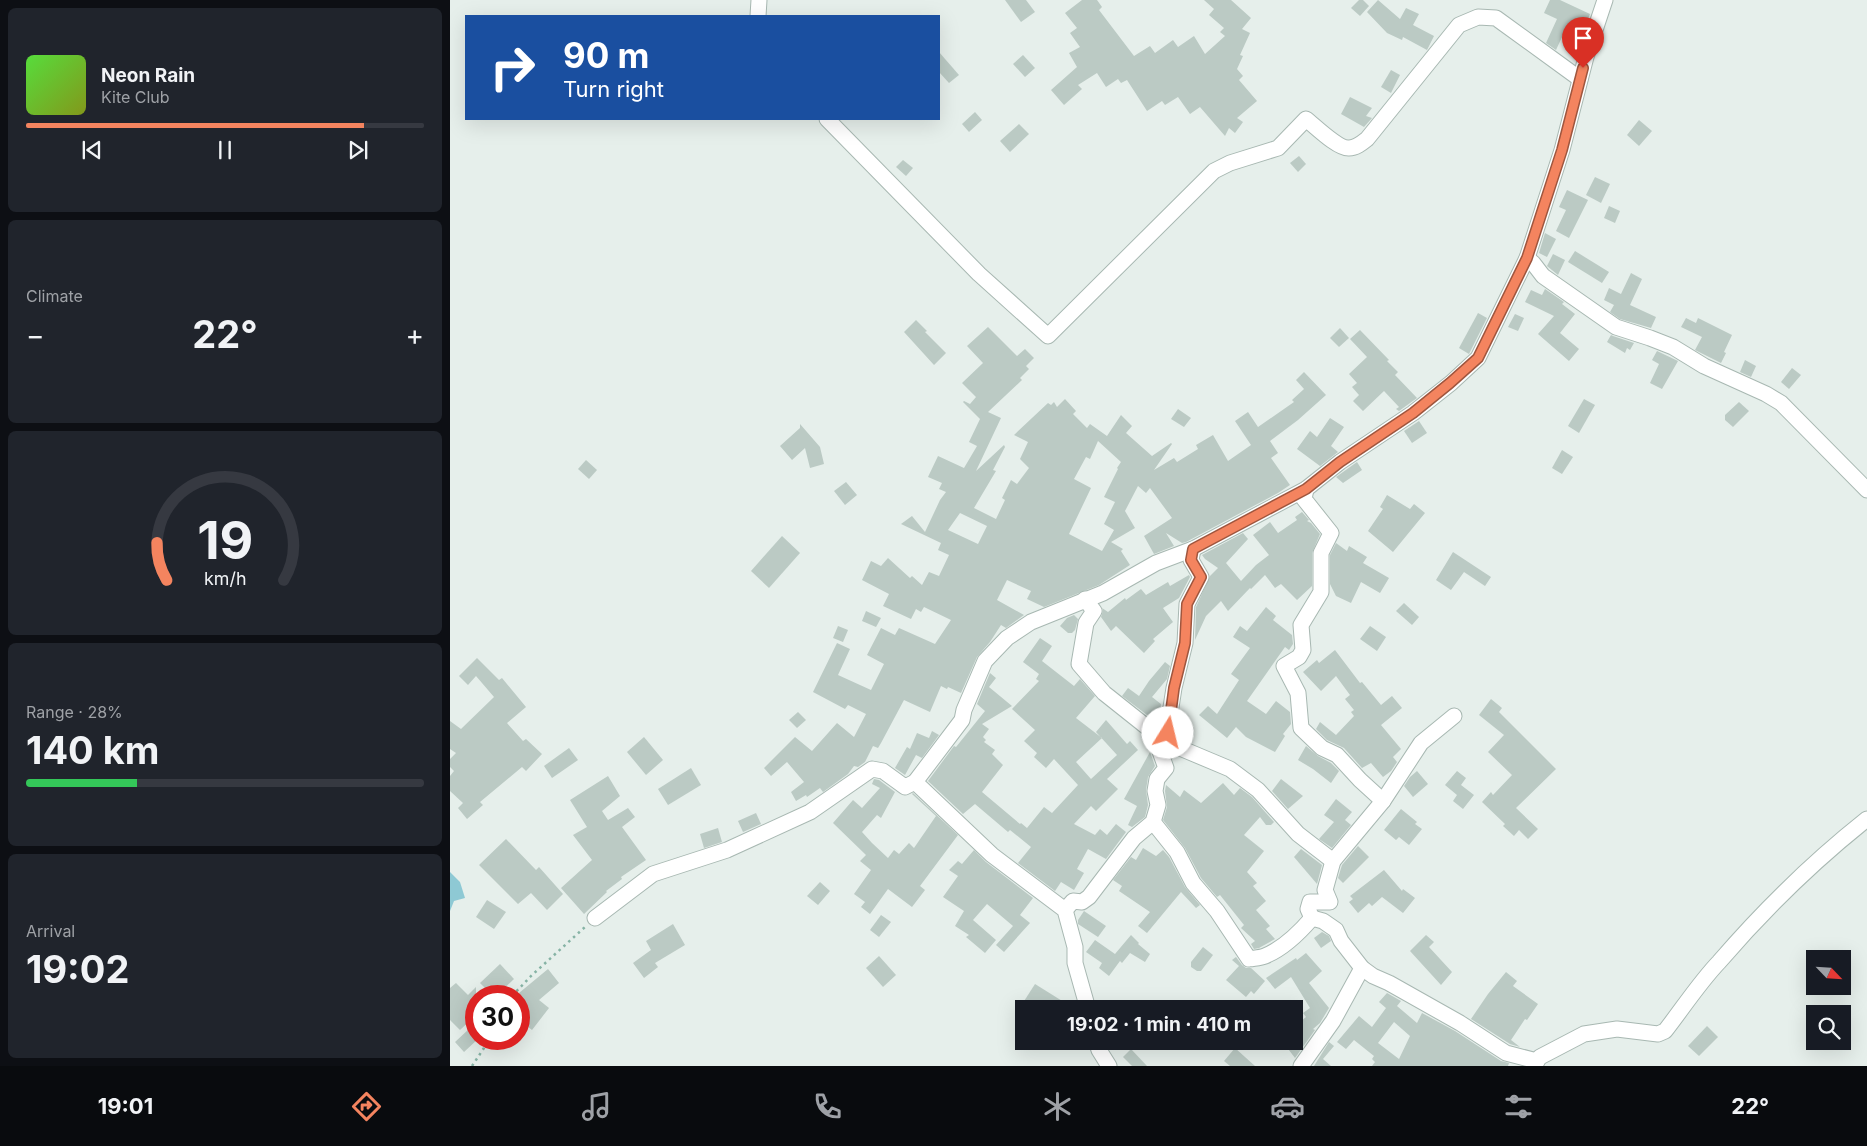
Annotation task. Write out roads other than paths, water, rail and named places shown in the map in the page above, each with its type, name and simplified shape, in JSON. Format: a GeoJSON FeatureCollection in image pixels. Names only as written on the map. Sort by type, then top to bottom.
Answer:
{"type":"FeatureCollection","features":[{"type":"Feature","properties":{"kind":"street"},"geometry":{"type":"LineString","coordinates":[[758,15],[759,0]]}},
{"type":"Feature","properties":{"kind":"street"},"geometry":{"type":"LineString","coordinates":[[595,918],[653,874],[727,850],[810,812],[872,769],[883,770],[905,787],[915,782],[962,720],[964,710],[985,662],[1007,638],[1031,622],[1103,593],[1156,563],[1193,549],[1306,489],[1340,462],[1413,413],[1478,358],[1527,258],[1562,150],[1586,57],[1605,0]]}},
{"type":"Feature","properties":{"kind":"street"},"geometry":{"type":"LineString","coordinates":[[828,120],[979,274],[1048,336],[1214,171],[1230,162],[1278,148],[1306,119],[1347,149],[1357,146],[1367,139],[1460,25],[1478,17],[1496,18],[1580,79]]}},
{"type":"Feature","properties":{"kind":"street"},"geometry":{"type":"LineString","coordinates":[[1527,258],[1533,262],[1543,276],[1616,327],[1673,347],[1704,366],[1766,394],[1781,403],[1867,490]]}},
{"type":"Feature","properties":{"kind":"street"},"geometry":{"type":"LineString","coordinates":[[1306,489],[1304,499],[1332,533],[1321,553],[1320,592],[1301,625],[1303,650],[1299,657],[1284,666],[1298,693],[1301,728],[1322,748],[1337,755],[1360,780],[1383,800]]}},
{"type":"Feature","properties":{"kind":"street"},"geometry":{"type":"LineString","coordinates":[[1065,910],[1073,901],[1082,902],[1089,897],[1134,838],[1153,822],[1158,804],[1154,791],[1156,779],[1166,768],[1159,735],[1174,688],[1185,643],[1187,604],[1201,577],[1191,560],[1193,549]]}},
{"type":"Feature","properties":{"kind":"street"},"geometry":{"type":"LineString","coordinates":[[1085,599],[1094,611],[1086,623],[1079,664],[1104,693],[1159,735],[1180,748],[1230,770],[1258,790],[1298,834],[1333,861]]}},
{"type":"Feature","properties":{"kind":"street"},"geometry":{"type":"LineString","coordinates":[[1312,918],[1308,909],[1310,902],[1330,902],[1325,890],[1333,861],[1383,800],[1421,743],[1454,716]]}},
{"type":"Feature","properties":{"kind":"street"},"geometry":{"type":"LineString","coordinates":[[915,782],[992,855],[1065,910],[1075,947],[1075,962],[1086,1000]]}},
{"type":"Feature","properties":{"kind":"street"},"geometry":{"type":"LineString","coordinates":[[1312,918],[1323,921],[1336,930],[1341,941],[1362,968],[1373,976],[1389,982],[1460,1023],[1506,1053],[1536,1064],[1540,1056],[1584,1034],[1617,1029],[1658,1034],[1665,1031],[1718,962],[1777,900],[1848,834],[1867,819]]}},
{"type":"Feature","properties":{"kind":"street"},"geometry":{"type":"LineString","coordinates":[[1153,822],[1177,852],[1193,883],[1217,910],[1249,959],[1264,957],[1287,942],[1312,918]]}},
{"type":"Feature","properties":{"kind":"street"},"geometry":{"type":"LineString","coordinates":[[1301,1066],[1333,1021],[1362,968]]}},
{"type":"Feature","properties":{"kind":"street"},"geometry":{"type":"LineString","coordinates":[[1099,1050],[1108,1066]]}},
{"type":"Feature","properties":{"kind":"water"},"geometry":{"type":"Polygon","coordinates":[[[450,872],[460,882],[465,898],[454,901],[450,911],[450,872]]]}}]}
